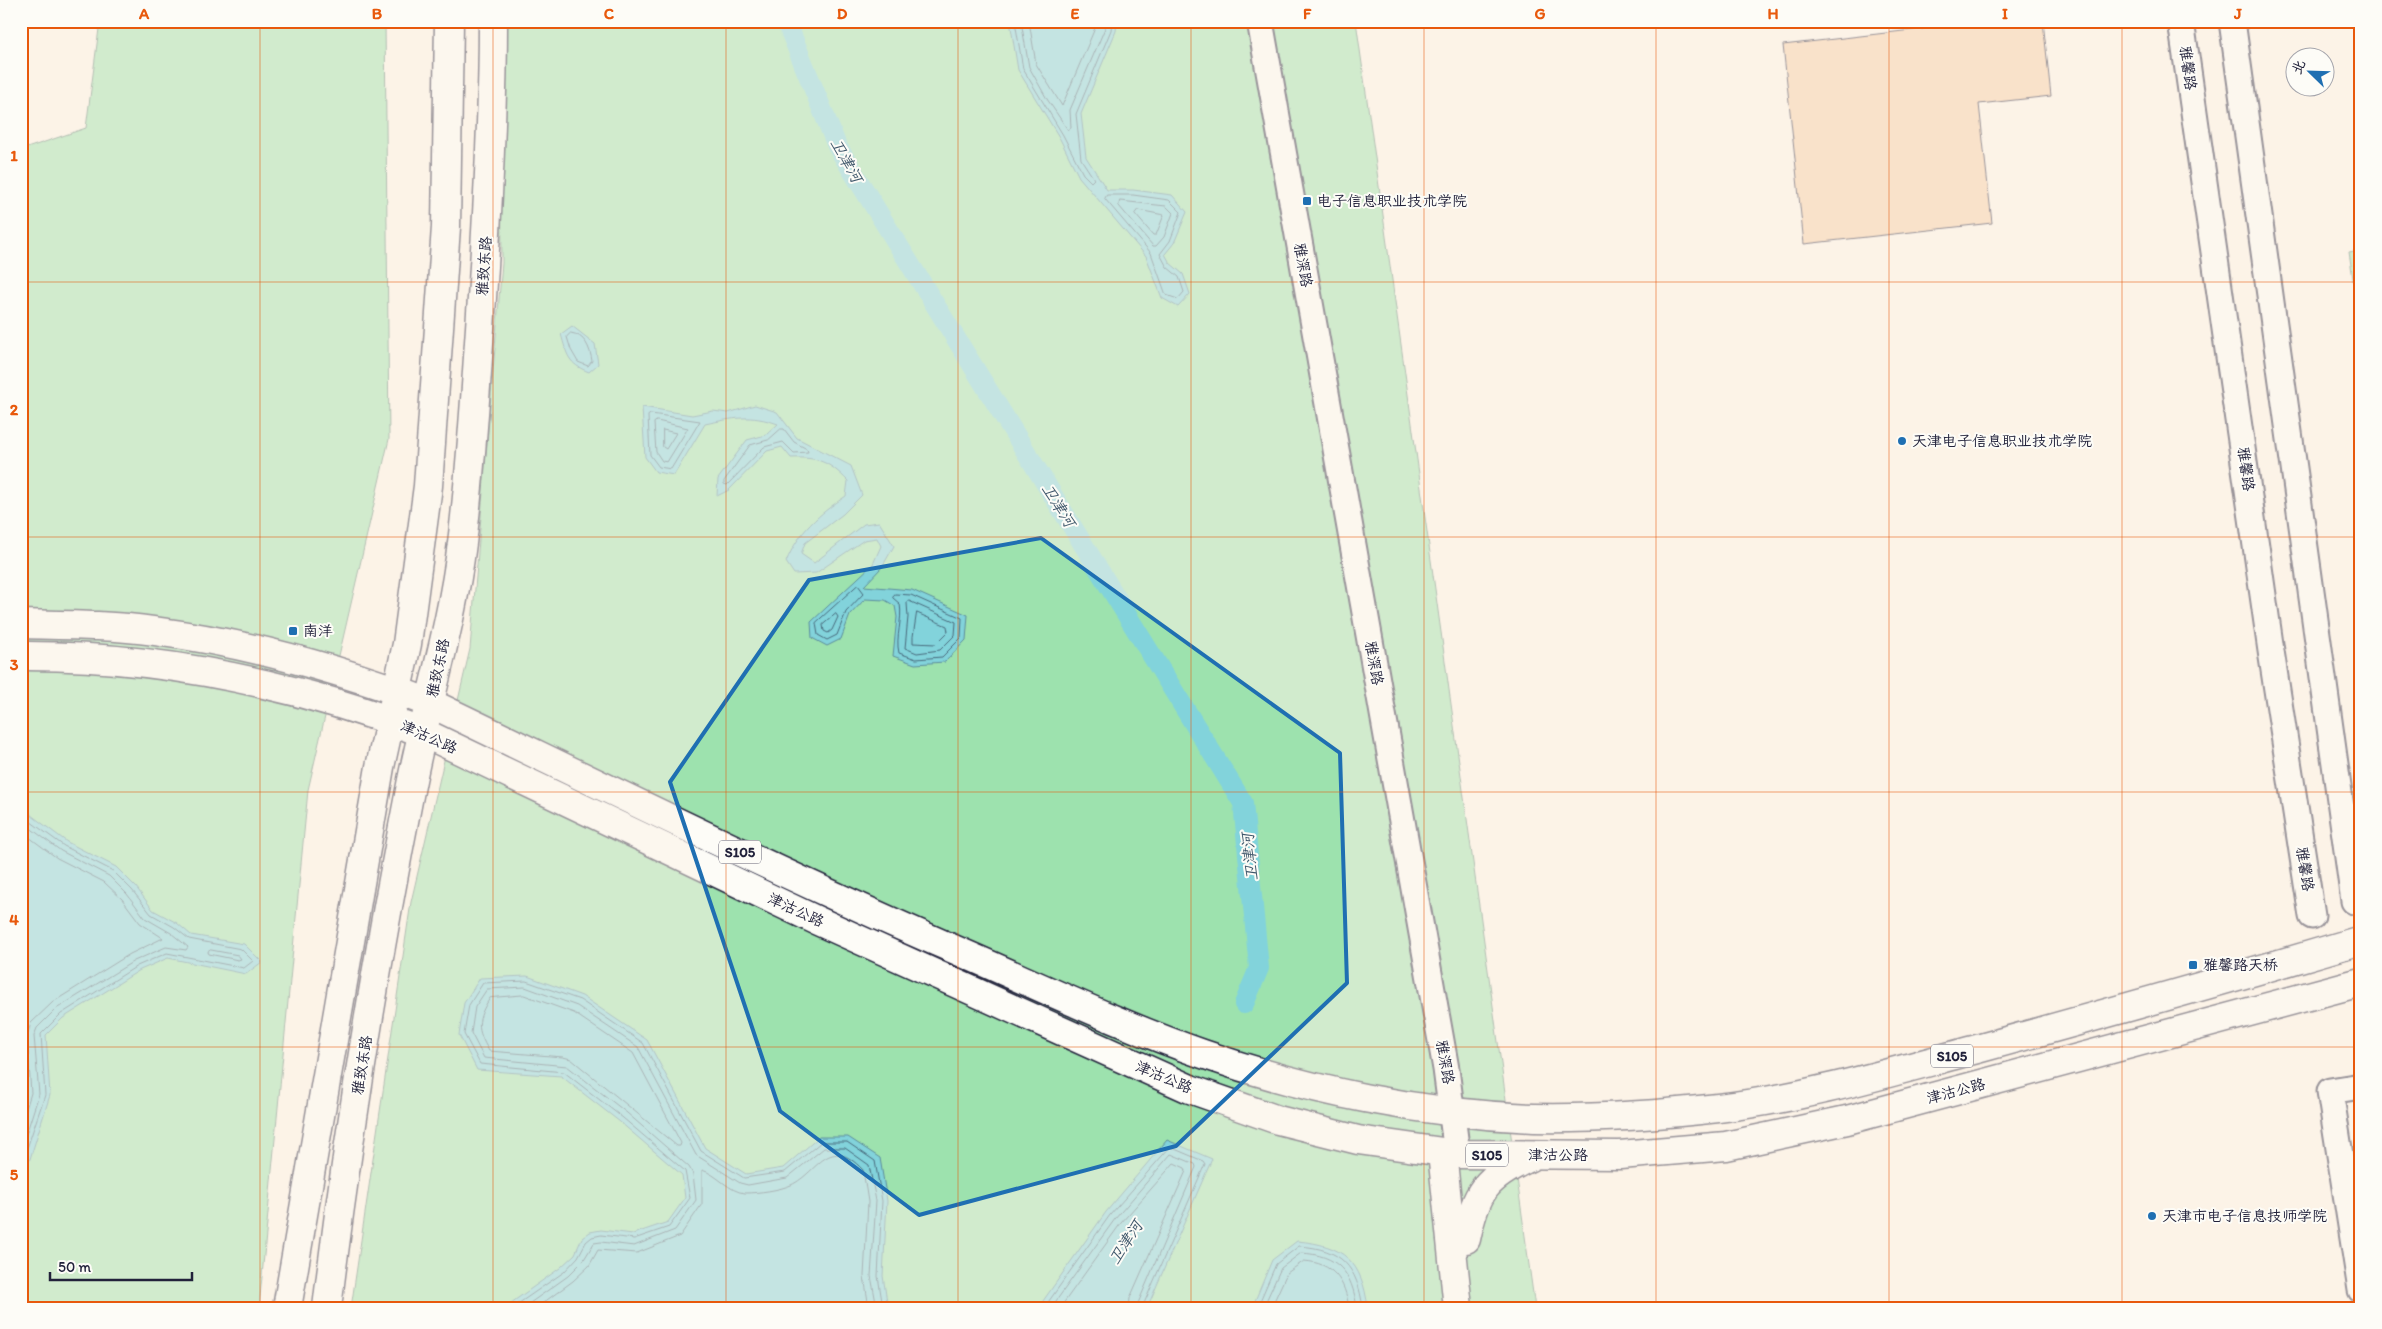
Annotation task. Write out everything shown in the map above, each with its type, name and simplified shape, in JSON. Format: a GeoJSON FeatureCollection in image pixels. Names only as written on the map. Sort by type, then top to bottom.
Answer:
{"type":"FeatureCollection","features":[{"type":"Feature","properties":{"kind":"main road"},"geometry":{"type":"LineString","coordinates":[[287,1308],[348,946],[390,720],[407,644],[428,486],[437,386],[446,227],[449,21]]}},
{"type":"Feature","properties":{"kind":"main road","name":"雅致东路"},"geometry":{"type":"LineString","coordinates":[[327,1308],[336,1230],[381,944],[412,781],[441,660],[462,545],[473,424],[490,179],[493,21]]}},
{"type":"Feature","properties":{"kind":"main road","name":"津沽公路"},"geometry":{"type":"LineString","coordinates":[[21,624],[153,631],[220,641],[327,668],[398,691],[430,703],[830,896],[1137,1028],[1203,1054],[1274,1077],[1365,1097],[1444,1110],[1533,1118],[1630,1116],[1722,1108],[1838,1086],[2138,1005],[2361,940]]}},
{"type":"Feature","properties":{"kind":"main road","name":"津沽公路"},"geometry":{"type":"LineString","coordinates":[[21,656],[71,656],[170,666],[275,686],[390,720],[424,733],[818,921],[1190,1089],[1278,1120],[1358,1140],[1457,1160],[1533,1156],[1620,1155],[1726,1146],[1847,1120],[2361,982]]}},
{"type":"Feature","properties":{"kind":"main road"},"geometry":{"type":"LineString","coordinates":[[1457,1160],[1491,1134],[1533,1118]]}},
{"type":"Feature","properties":{"kind":"main road"},"geometry":{"type":"LineString","coordinates":[[1458,1230],[1481,1191],[1494,1177],[1507,1168],[1533,1156]]}},
{"type":"Feature","properties":{"kind":"main road","name":"雅深路"},"geometry":{"type":"LineString","coordinates":[[1457,1160],[1458,1308]]}},
{"type":"Feature","properties":{"kind":"main road","name":"雅深路"},"geometry":{"type":"LineString","coordinates":[[1458,1230],[1473,1308]]}},
{"type":"Feature","properties":{"kind":"street","name":"雅深路"},"geometry":{"type":"LineString","coordinates":[[1247,21],[1385,784],[1432,1066],[1457,1160]]}},
{"type":"Feature","properties":{"kind":"street","name":"雅深路"},"geometry":{"type":"LineString","coordinates":[[1260,21],[1444,1110]]}},
{"type":"Feature","properties":{"kind":"street","name":"雅馨路"},"geometry":{"type":"LineString","coordinates":[[2181,21],[2312,916]]}},
{"type":"Feature","properties":{"kind":"street"},"geometry":{"type":"LineString","coordinates":[[2232,21],[2354,901]]}},
{"type":"Feature","properties":{"kind":"street"},"geometry":{"type":"LineString","coordinates":[[2361,1086],[2330,1091],[2361,1290]]}},
{"type":"Feature","properties":{"kind":"highlighted area"},"geometry":{"type":"Polygon","coordinates":[[[1041,538],[1340,753],[1347,983],[1176,1146],[919,1215],[780,1111],[670,782],[809,580],[1041,538]]]}},
{"type":"Feature","properties":{"kind":"green space"},"geometry":{"type":"Polygon","coordinates":[[[100,21],[385,21],[389,439],[308,790],[259,1308],[21,1308],[21,150],[86,128],[100,21]]]}},
{"type":"Feature","properties":{"kind":"green space"},"geometry":{"type":"Polygon","coordinates":[[[500,21],[1356,21],[1535,1308],[351,1308],[411,902],[470,649],[502,263],[500,21]]]}},
{"type":"Feature","properties":{"kind":"green space"},"geometry":{"type":"Polygon","coordinates":[[[2361,250],[2361,333],[2349,252],[2361,250]]]}},
{"type":"Feature","properties":{"kind":"water"},"geometry":{"type":"Polygon","coordinates":[[[1010,21],[1117,21],[1116,31],[1081,114],[1086,157],[1107,190],[1133,190],[1172,195],[1187,212],[1174,243],[1165,254],[1170,263],[1183,274],[1190,294],[1178,307],[1162,298],[1146,256],[1079,177],[1059,137],[1018,70],[1010,21]]]}},
{"type":"Feature","properties":{"kind":"water"},"geometry":{"type":"Polygon","coordinates":[[[572,326],[595,344],[598,364],[589,372],[572,362],[567,353],[561,334],[572,326]]]}},
{"type":"Feature","properties":{"kind":"water"},"geometry":{"type":"Polygon","coordinates":[[[755,405],[777,412],[797,438],[851,466],[862,495],[843,514],[805,543],[801,554],[814,563],[864,524],[879,522],[894,546],[882,567],[864,586],[912,590],[968,615],[966,640],[945,662],[915,664],[893,656],[897,617],[895,606],[885,600],[865,599],[850,615],[841,639],[827,646],[812,638],[811,622],[873,564],[881,546],[877,538],[864,540],[816,573],[794,574],[786,562],[791,551],[811,524],[846,496],[848,481],[835,469],[823,462],[809,458],[791,458],[782,447],[767,451],[729,490],[717,496],[718,479],[747,440],[766,435],[778,424],[759,419],[742,418],[705,424],[674,475],[656,472],[645,457],[642,407],[692,415],[713,411],[728,413],[755,405]]]}},
{"type":"Feature","properties":{"kind":"water"},"geometry":{"type":"Polygon","coordinates":[[[21,794],[31,815],[67,842],[116,867],[136,887],[153,910],[177,923],[191,935],[244,944],[262,962],[246,974],[168,958],[140,970],[63,1018],[46,1035],[50,1095],[30,1159],[21,1178],[21,794]]]}},
{"type":"Feature","properties":{"kind":"water"},"geometry":{"type":"Polygon","coordinates":[[[527,976],[582,996],[647,1040],[705,1148],[746,1174],[783,1168],[819,1137],[848,1137],[880,1158],[887,1201],[883,1276],[888,1308],[504,1308],[560,1268],[575,1254],[582,1238],[590,1232],[601,1230],[633,1234],[668,1222],[685,1198],[682,1175],[620,1122],[561,1076],[477,1070],[459,1035],[464,1003],[480,978],[527,976]]]}},
{"type":"Feature","properties":{"kind":"water"},"geometry":{"type":"Polygon","coordinates":[[[1167,1140],[1212,1159],[1147,1308],[1038,1308],[1106,1212],[1167,1140]]]}},
{"type":"Feature","properties":{"kind":"water"},"geometry":{"type":"Polygon","coordinates":[[[1297,1241],[1327,1247],[1348,1258],[1361,1278],[1368,1308],[1252,1308],[1272,1260],[1297,1241]]]}},
{"type":"Feature","properties":{"kind":"building"},"geometry":{"type":"Polygon","coordinates":[[[1929,21],[2043,21],[2051,96],[1979,104],[1992,223],[1804,244],[1783,45],[1929,28],[1929,21]]]}},
{"type":"Feature","properties":{"kind":"waterway","name":"卫津河"},"geometry":{"type":"LineString","coordinates":[[786,21],[837,146],[1243,803],[1259,968],[1244,1004]]}},
{"type":"Feature","properties":{"kind":"place","name":"电子信息职业技术学院"},"geometry":{"type":"Point","coordinates":[1307,201]}},
{"type":"Feature","properties":{"kind":"place","name":"天津电子信息职业技术学院"},"geometry":{"type":"Point","coordinates":[1902,441]}},
{"type":"Feature","properties":{"kind":"place","name":"南洋"},"geometry":{"type":"Point","coordinates":[293,631]}},
{"type":"Feature","properties":{"kind":"place","name":"雅馨路天桥"},"geometry":{"type":"Point","coordinates":[2193,965]}},
{"type":"Feature","properties":{"kind":"place","name":"天津市电子信息技师学院"},"geometry":{"type":"Point","coordinates":[2152,1216]}}]}
